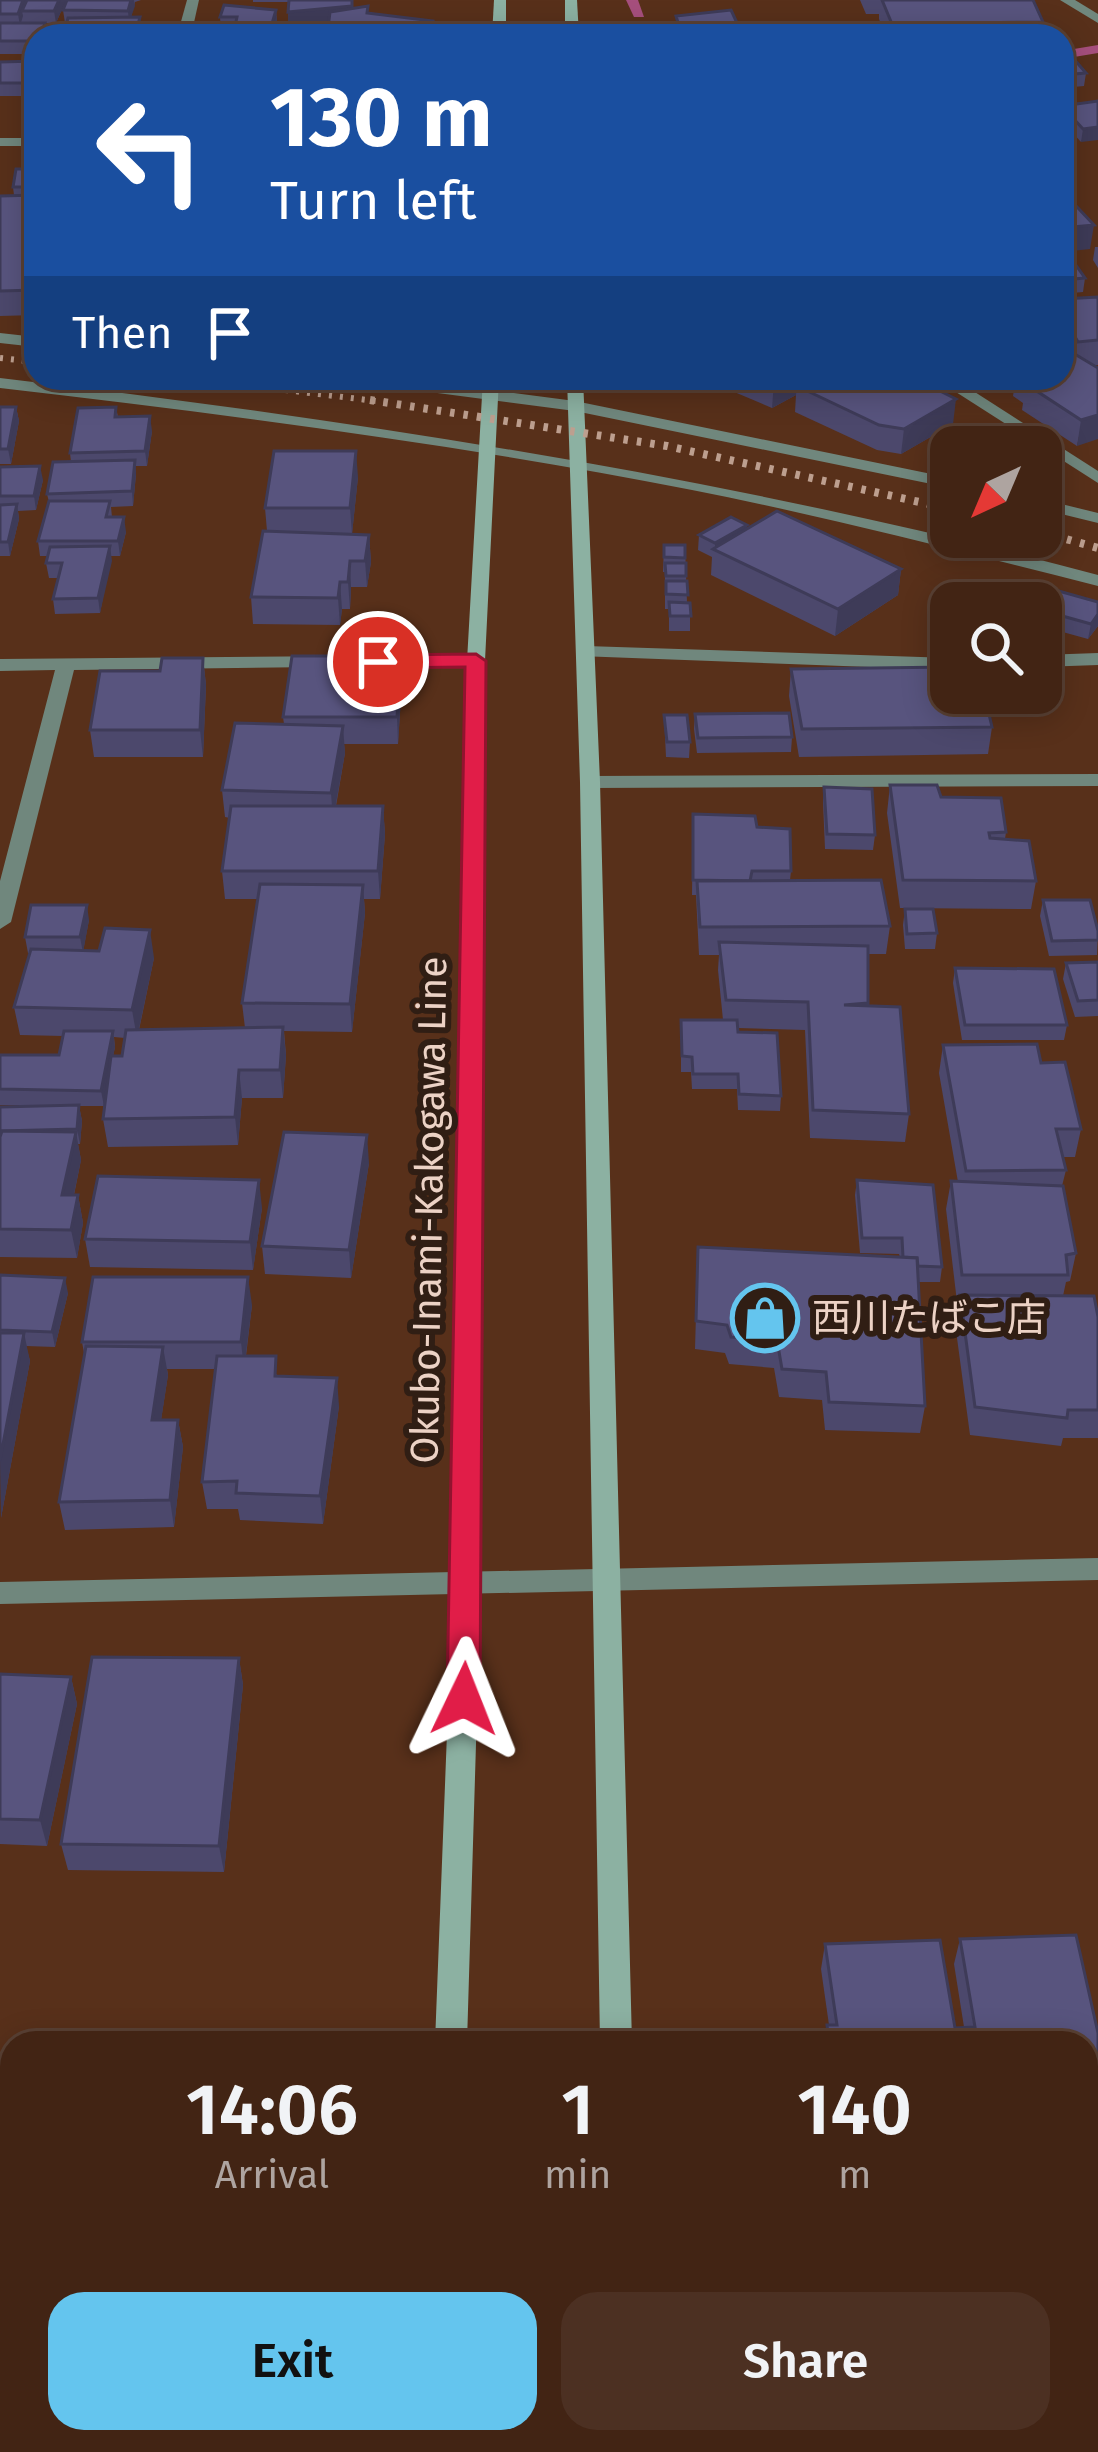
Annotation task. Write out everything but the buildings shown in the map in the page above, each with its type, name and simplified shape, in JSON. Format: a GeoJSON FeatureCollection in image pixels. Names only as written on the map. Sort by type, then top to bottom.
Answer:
{"type":"FeatureCollection","features":[{"type":"Feature","properties":{"kind":"main road","name":"Okubo-Inami-Kakogawa Line"},"geometry":{"type":"LineString","coordinates":[[451,2031],[467,1578],[476,661],[491,390]]}},
{"type":"Feature","properties":{"kind":"main road"},"geometry":{"type":"LineString","coordinates":[[575,390],[590,782],[616,2031]]}},
{"type":"Feature","properties":{"kind":"street"},"geometry":{"type":"LineString","coordinates":[[1066,0],[1098,19]]}},
{"type":"Feature","properties":{"kind":"street"},"geometry":{"type":"LineString","coordinates":[[0,142],[22,142]]}},
{"type":"Feature","properties":{"kind":"street"},"geometry":{"type":"LineString","coordinates":[[61,390],[329,421],[575,466],[924,532],[1098,581]]}},
{"type":"Feature","properties":{"kind":"street"},"geometry":{"type":"LineString","coordinates":[[508,390],[930,479]]}},
{"type":"Feature","properties":{"kind":"street"},"geometry":{"type":"LineString","coordinates":[[961,390],[1098,478]]}},
{"type":"Feature","properties":{"kind":"street"},"geometry":{"type":"LineString","coordinates":[[1062,510],[1098,518]]}},
{"type":"Feature","properties":{"kind":"street"},"geometry":{"type":"LineString","coordinates":[[586,652],[930,663]]}},
{"type":"Feature","properties":{"kind":"street"},"geometry":{"type":"LineString","coordinates":[[1062,660],[1098,659]]}},
{"type":"Feature","properties":{"kind":"street"},"geometry":{"type":"LineString","coordinates":[[0,665],[476,661]]}},
{"type":"Feature","properties":{"kind":"street"},"geometry":{"type":"LineString","coordinates":[[0,922],[67,664]]}},
{"type":"Feature","properties":{"kind":"street"},"geometry":{"type":"LineString","coordinates":[[590,782],[1098,780]]}},
{"type":"Feature","properties":{"kind":"street"},"geometry":{"type":"LineString","coordinates":[[0,1594],[467,1578],[607,1583],[1098,1568]]}},
{"type":"Feature","properties":{"kind":"waterway"},"geometry":{"type":"LineString","coordinates":[[632,0],[639,14]]}},
{"type":"Feature","properties":{"kind":"waterway"},"geometry":{"type":"LineString","coordinates":[[1074,53],[1098,49]]}},
{"type":"Feature","properties":{"kind":"railway"},"geometry":{"type":"LineString","coordinates":[[0,358],[24,361]]}},
{"type":"Feature","properties":{"kind":"railway"},"geometry":{"type":"LineString","coordinates":[[285,390],[380,401]]}},
{"type":"Feature","properties":{"kind":"railway"},"geometry":{"type":"LineString","coordinates":[[370,400],[380,401]]}},
{"type":"Feature","properties":{"kind":"railway"},"geometry":{"type":"LineString","coordinates":[[380,401],[392,403]]}},
{"type":"Feature","properties":{"kind":"railway"},"geometry":{"type":"LineString","coordinates":[[380,401],[667,446],[930,504]]}},
{"type":"Feature","properties":{"kind":"railway"},"geometry":{"type":"LineString","coordinates":[[1062,538],[1098,548]]}},
{"type":"Feature","properties":{"kind":"place","name":"西川たばこ店"},"geometry":{"type":"Point","coordinates":[765,1318]}},
{"type":"Feature","properties":{"kind":"route"},"geometry":{"type":"LineString","coordinates":[[378,662],[476,661],[464,1699]]}}]}
